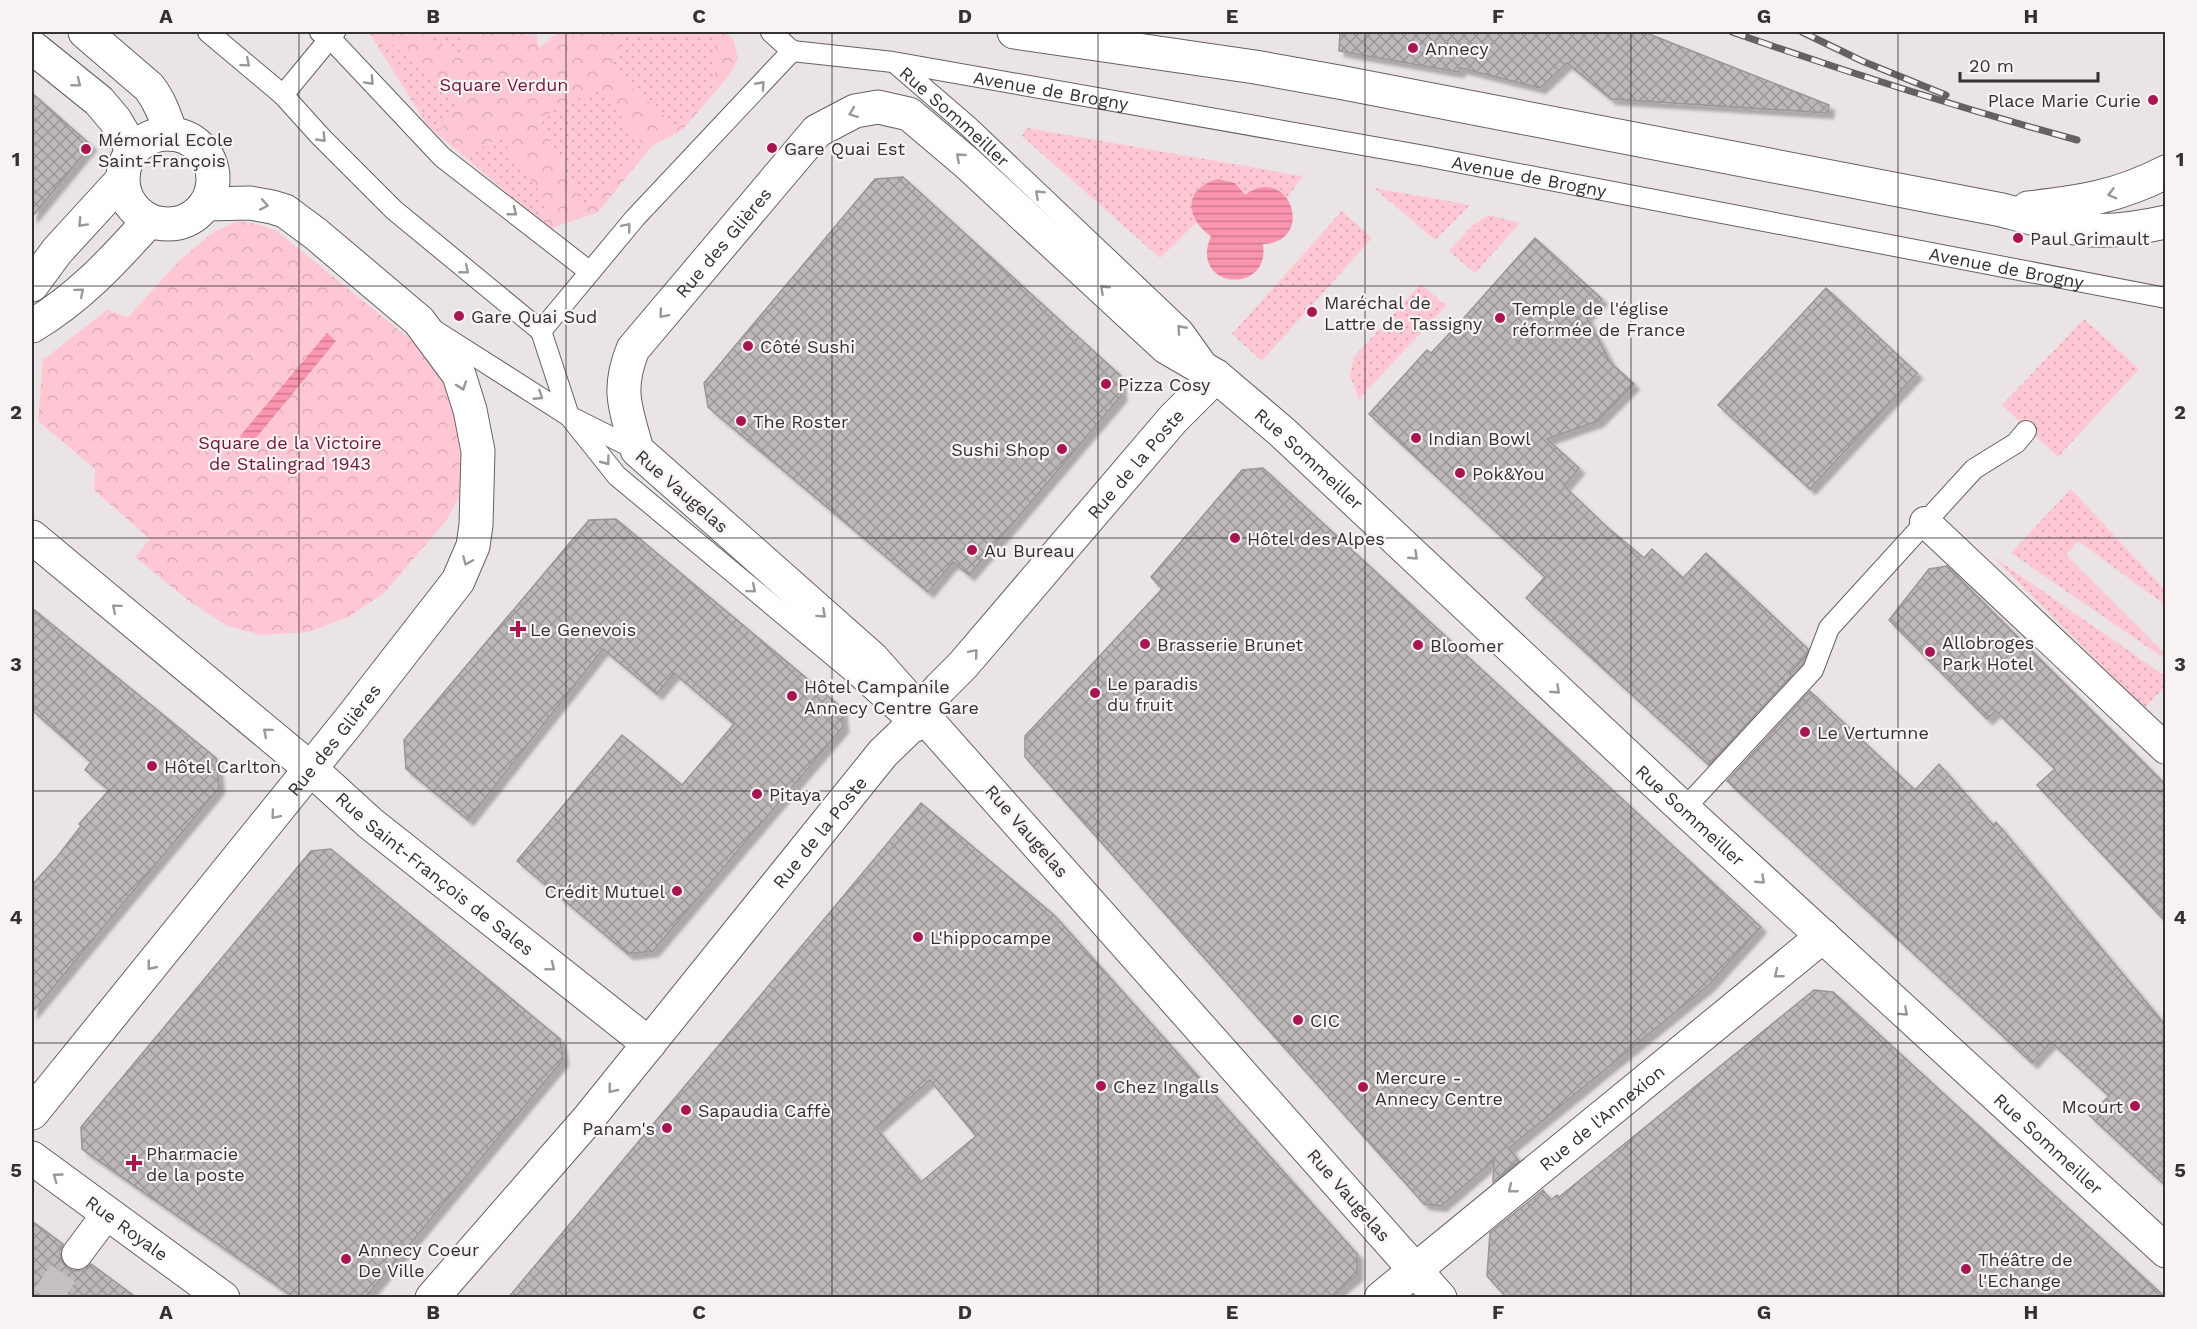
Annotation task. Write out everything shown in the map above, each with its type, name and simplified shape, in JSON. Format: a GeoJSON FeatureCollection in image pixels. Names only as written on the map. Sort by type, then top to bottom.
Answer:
{"type":"FeatureCollection","features":[{"type":"Feature","properties":{"kind":"street"},"geometry":{"type":"LineString","coordinates":[[85,32],[148,87],[160,103],[171,134]]}},
{"type":"Feature","properties":{"kind":"street"},"geometry":{"type":"LineString","coordinates":[[1014,32],[1322,79],[2002,210],[2082,230],[2116,230],[2166,222]]}},
{"type":"Feature","properties":{"kind":"street"},"geometry":{"type":"LineString","coordinates":[[32,47],[99,101],[115,120],[133,150]]}},
{"type":"Feature","properties":{"kind":"street","name":"Rue des Glières"},"geometry":{"type":"LineString","coordinates":[[637,450],[623,401],[625,370],[633,349],[817,130],[855,111],[878,106],[909,114]]}},
{"type":"Feature","properties":{"kind":"street","name":"Rue Sommeiller"},"geometry":{"type":"LineString","coordinates":[[909,114],[967,163],[1166,347],[1216,376],[1282,432],[1684,810],[2166,1251]]}},
{"type":"Feature","properties":{"kind":"street"},"geometry":{"type":"LineString","coordinates":[[171,134],[194,143],[209,160],[213,182],[206,204],[193,217],[181,223],[161,224],[149,221],[129,204],[122,180],[124,164],[133,150],[150,137],[171,134]]}},
{"type":"Feature","properties":{"kind":"street"},"geometry":{"type":"LineString","coordinates":[[2002,210],[2081,202],[2131,189],[2166,172]]}},
{"type":"Feature","properties":{"kind":"street"},"geometry":{"type":"LineString","coordinates":[[32,285],[57,251],[122,180]]}},
{"type":"Feature","properties":{"kind":"street","name":"Rue Vaugelas"},"geometry":{"type":"LineString","coordinates":[[206,204],[250,203],[285,212],[316,234],[419,321]]}},
{"type":"Feature","properties":{"kind":"street"},"geometry":{"type":"LineString","coordinates":[[32,326],[68,302],[98,277],[149,221]]}},
{"type":"Feature","properties":{"kind":"street","name":"Rue des Glières"},"geometry":{"type":"LineString","coordinates":[[32,1113],[312,770],[458,581],[473,546],[476,525],[478,451],[471,410],[459,375],[419,321]]}},
{"type":"Feature","properties":{"kind":"street","name":"Rue de la Poste"},"geometry":{"type":"LineString","coordinates":[[432,1298],[589,1118],[883,753],[963,665],[1173,419],[1216,376]]}},
{"type":"Feature","properties":{"kind":"street","name":"Rue Vaugelas"},"geometry":{"type":"LineString","coordinates":[[637,450],[872,658],[916,718],[1414,1281],[1440,1298]]}},
{"type":"Feature","properties":{"kind":"street"},"geometry":{"type":"LineString","coordinates":[[1925,522],[2166,749]]}},
{"type":"Feature","properties":{"kind":"street","name":"Rue Saint-François de Sales"},"geometry":{"type":"LineString","coordinates":[[32,537],[312,770],[370,823],[649,1044]]}},
{"type":"Feature","properties":{"kind":"street","name":"Rue de l'Annexion"},"geometry":{"type":"LineString","coordinates":[[1380,1298],[1414,1281],[1822,936]]}},
{"type":"Feature","properties":{"kind":"street","name":"Rue Royale"},"geometry":{"type":"LineString","coordinates":[[32,1158],[223,1298]]}},
{"type":"Feature","properties":{"kind":"street"},"geometry":{"type":"LineString","coordinates":[[77,1254],[107,1214]]}},
{"type":"Feature","properties":{"kind":"lane"},"geometry":{"type":"LineString","coordinates":[[208,32],[283,94],[321,137],[394,210],[541,331],[635,218],[792,51],[771,32]]}},
{"type":"Feature","properties":{"kind":"lane"},"geometry":{"type":"LineString","coordinates":[[283,94],[328,34],[442,157],[590,272]]}},
{"type":"Feature","properties":{"kind":"lane","name":"Avenue de Brogny"},"geometry":{"type":"LineString","coordinates":[[792,51],[893,62],[1414,154],[2166,298]]}},
{"type":"Feature","properties":{"kind":"lane","name":"Rue Sommeiller"},"geometry":{"type":"LineString","coordinates":[[893,62],[968,126],[1183,330],[1216,376]]}},
{"type":"Feature","properties":{"kind":"lane","name":"Rue Vaugelas"},"geometry":{"type":"LineString","coordinates":[[419,321],[569,416],[637,450]]}},
{"type":"Feature","properties":{"kind":"lane","name":"Rue Vaugelas"},"geometry":{"type":"LineString","coordinates":[[541,331],[569,416],[617,476],[855,675],[916,718]]}},
{"type":"Feature","properties":{"kind":"lane"},"geometry":{"type":"LineString","coordinates":[[1684,810],[1813,670],[1829,628],[1974,469],[2021,437]]}},
{"type":"Feature","properties":{"kind":"green space","name":"Square Verdun"},"geometry":{"type":"Polygon","coordinates":[[[372,32],[419,32],[459,56],[471,32],[536,32],[539,48],[559,32],[628,32],[609,68],[679,128],[715,86],[714,32],[726,32],[734,40],[738,59],[728,77],[682,130],[652,146],[598,212],[549,229],[427,125],[370,34],[372,32]],[[388,41],[382,46],[428,121],[440,130],[460,101],[388,41]],[[600,88],[539,118],[583,206],[644,146],[600,88]],[[501,138],[465,155],[542,220],[548,203],[501,138]]]}},
{"type":"Feature","properties":{"kind":"green space"},"geometry":{"type":"Polygon","coordinates":[[[419,32],[471,32],[459,56],[419,32]]]}},
{"type":"Feature","properties":{"kind":"green space"},"geometry":{"type":"Polygon","coordinates":[[[628,32],[714,32],[715,86],[679,129],[609,68],[628,32]]]}},
{"type":"Feature","properties":{"kind":"green space"},"geometry":{"type":"Polygon","coordinates":[[[389,41],[460,101],[440,130],[428,121],[381,45],[389,41]]]}},
{"type":"Feature","properties":{"kind":"green space"},"geometry":{"type":"Polygon","coordinates":[[[600,88],[644,146],[583,206],[539,117],[600,88]]]}},
{"type":"Feature","properties":{"kind":"green space"},"geometry":{"type":"Polygon","coordinates":[[[1027,128],[1302,176],[1288,197],[1278,190],[1245,195],[1199,188],[1192,205],[1196,223],[1160,258],[1022,136],[1027,128]]]}},
{"type":"Feature","properties":{"kind":"green space"},"geometry":{"type":"Polygon","coordinates":[[[501,138],[548,203],[542,220],[465,155],[501,138]]]}},
{"type":"Feature","properties":{"kind":"green space"},"geometry":{"type":"Polygon","coordinates":[[[1374,188],[1470,205],[1435,240],[1374,188]]]}},
{"type":"Feature","properties":{"kind":"green space"},"geometry":{"type":"Polygon","coordinates":[[[1342,211],[1372,238],[1262,361],[1232,334],[1342,211]]]}},
{"type":"Feature","properties":{"kind":"green space"},"geometry":{"type":"Polygon","coordinates":[[[1489,215],[1520,223],[1475,273],[1449,251],[1472,226],[1489,215]]]}},
{"type":"Feature","properties":{"kind":"green space","name":"Square de la Victoire de Stalingrad 1943"},"geometry":{"type":"Polygon","coordinates":[[[237,221],[258,224],[277,231],[409,338],[440,376],[451,394],[461,433],[463,482],[459,498],[446,521],[383,594],[348,617],[309,632],[262,635],[227,626],[189,601],[135,557],[150,539],[94,490],[95,469],[38,421],[43,360],[107,310],[128,317],[180,260],[212,233],[237,221]]]}},
{"type":"Feature","properties":{"kind":"green space"},"geometry":{"type":"Polygon","coordinates":[[[1421,284],[1446,306],[1359,399],[1350,376],[1354,357],[1421,284]]]}},
{"type":"Feature","properties":{"kind":"green space"},"geometry":{"type":"Polygon","coordinates":[[[2084,319],[2139,369],[2058,457],[2002,405],[2084,319]]]}},
{"type":"Feature","properties":{"kind":"green space"},"geometry":{"type":"Polygon","coordinates":[[[2071,489],[2165,590],[2165,605],[2078,541],[2066,555],[2165,654],[2165,659],[2011,553],[2071,489]]]}},
{"type":"Feature","properties":{"kind":"green space"},"geometry":{"type":"Polygon","coordinates":[[[1992,556],[2165,676],[2165,687],[2144,708],[1992,556]]]}},
{"type":"Feature","properties":{"kind":"shaded area"},"geometry":{"type":"Polygon","coordinates":[[[1218,179],[1235,183],[1245,195],[1261,188],[1275,189],[1285,196],[1291,207],[1293,219],[1289,231],[1279,240],[1263,244],[1262,261],[1255,272],[1244,278],[1231,279],[1219,276],[1211,267],[1207,254],[1211,236],[1202,229],[1192,212],[1194,196],[1199,189],[1218,179]]]}},
{"type":"Feature","properties":{"kind":"shaded area"},"geometry":{"type":"Polygon","coordinates":[[[327,333],[336,341],[250,445],[240,436],[327,333]]]}},
{"type":"Feature","properties":{"kind":"building"},"geometry":{"type":"Polygon","coordinates":[[[1340,32],[1644,32],[1829,105],[1828,113],[1611,99],[1567,63],[1540,88],[1461,68],[1458,72],[1339,51],[1340,32]]]}},
{"type":"Feature","properties":{"kind":"building"},"geometry":{"type":"Polygon","coordinates":[[[32,93],[91,145],[32,217],[32,93]]]}},
{"type":"Feature","properties":{"kind":"building"},"geometry":{"type":"Polygon","coordinates":[[[903,177],[1120,375],[1121,396],[969,575],[953,562],[928,592],[708,407],[704,383],[875,179],[903,177]]]}},
{"type":"Feature","properties":{"kind":"building"},"geometry":{"type":"Polygon","coordinates":[[[1535,238],[1602,299],[1586,316],[1610,362],[1634,384],[1598,421],[1547,439],[1579,468],[1564,486],[1644,558],[1652,549],[1683,578],[1706,553],[1808,649],[1806,656],[1790,673],[1792,675],[1709,765],[1526,598],[1545,577],[1369,414],[1427,350],[1431,353],[1535,238]]]}},
{"type":"Feature","properties":{"kind":"building"},"geometry":{"type":"Polygon","coordinates":[[[1826,288],[1917,373],[1810,489],[1718,405],[1826,288]]]}},
{"type":"Feature","properties":{"kind":"building"},"geometry":{"type":"Polygon","coordinates":[[[1263,468],[1761,927],[1709,985],[1509,1148],[1519,1161],[1493,1182],[1494,1160],[1441,1206],[1424,1204],[1025,757],[1025,736],[1162,589],[1151,577],[1242,470],[1263,468]]]}},
{"type":"Feature","properties":{"kind":"building"},"geometry":{"type":"Polygon","coordinates":[[[616,519],[841,707],[843,727],[653,951],[628,954],[517,861],[622,735],[682,785],[734,724],[674,673],[657,694],[603,649],[468,820],[406,769],[404,740],[589,520],[616,519]]]}},
{"type":"Feature","properties":{"kind":"building"},"geometry":{"type":"Polygon","coordinates":[[[1947,566],[2166,785],[2166,922],[2037,785],[2055,769],[1996,711],[1987,719],[1889,620],[1929,569],[1947,566]]]}},
{"type":"Feature","properties":{"kind":"building"},"geometry":{"type":"Polygon","coordinates":[[[32,608],[216,758],[219,788],[32,1013],[32,885],[81,826],[79,824],[109,790],[85,770],[91,762],[32,710],[32,608]]]}},
{"type":"Feature","properties":{"kind":"building"},"geometry":{"type":"Polygon","coordinates":[[[1810,691],[1915,790],[1939,764],[1993,825],[1996,822],[2166,1026],[2166,1186],[2089,1115],[2109,1096],[2051,1042],[2032,1063],[1727,781],[1810,691]]]}},
{"type":"Feature","properties":{"kind":"building"},"geometry":{"type":"Polygon","coordinates":[[[921,803],[1054,915],[1357,1254],[1357,1275],[1330,1298],[508,1298],[921,803]],[[930,1080],[876,1128],[921,1182],[976,1136],[930,1080]]]}},
{"type":"Feature","properties":{"kind":"building"},"geometry":{"type":"Polygon","coordinates":[[[331,849],[560,1039],[563,1060],[365,1298],[295,1298],[82,1149],[81,1127],[311,851],[331,849]]]}},
{"type":"Feature","properties":{"kind":"building"},"geometry":{"type":"Polygon","coordinates":[[[1814,990],[1833,992],[2166,1298],[1507,1298],[1487,1276],[1490,1233],[1543,1190],[1551,1200],[1557,1195],[1559,1197],[1814,990]]]}},
{"type":"Feature","properties":{"kind":"building"},"geometry":{"type":"Polygon","coordinates":[[[32,1221],[63,1244],[60,1251],[61,1260],[67,1268],[74,1271],[83,1270],[91,1264],[137,1298],[32,1298],[32,1221]]]}},
{"type":"Feature","properties":{"kind":"tunnel"},"geometry":{"type":"LineString","coordinates":[[46,1298],[77,1254]]}},
{"type":"Feature","properties":{"kind":"railway"},"geometry":{"type":"LineString","coordinates":[[1732,32],[1903,89],[2077,140]]}},
{"type":"Feature","properties":{"kind":"railway"},"geometry":{"type":"LineString","coordinates":[[1802,32],[1862,61],[1946,95]]}},
{"type":"Feature","properties":{"kind":"place","name":"Annecy"},"geometry":{"type":"Point","coordinates":[1413,48]}},
{"type":"Feature","properties":{"kind":"place","name":"Place Marie Curie"},"geometry":{"type":"Point","coordinates":[2153,100]}},
{"type":"Feature","properties":{"kind":"place","name":"Gare Quai Est"},"geometry":{"type":"Point","coordinates":[772,148]}},
{"type":"Feature","properties":{"kind":"place","name":"Mémorial Ecole Saint-François"},"geometry":{"type":"Point","coordinates":[86,149]}},
{"type":"Feature","properties":{"kind":"place","name":"Paul Grimault"},"geometry":{"type":"Point","coordinates":[2018,238]}},
{"type":"Feature","properties":{"kind":"place","name":"Maréchal de Lattre de Tassigny"},"geometry":{"type":"Point","coordinates":[1312,312]}},
{"type":"Feature","properties":{"kind":"place","name":"Gare Quai Sud"},"geometry":{"type":"Point","coordinates":[459,316]}},
{"type":"Feature","properties":{"kind":"place","name":"Temple de l'église réformée de France"},"geometry":{"type":"Point","coordinates":[1500,318]}},
{"type":"Feature","properties":{"kind":"place","name":"Côté Sushi"},"geometry":{"type":"Point","coordinates":[748,346]}},
{"type":"Feature","properties":{"kind":"place","name":"Pizza Cosy"},"geometry":{"type":"Point","coordinates":[1106,384]}},
{"type":"Feature","properties":{"kind":"place","name":"The Roster"},"geometry":{"type":"Point","coordinates":[741,421]}},
{"type":"Feature","properties":{"kind":"place","name":"Indian Bowl"},"geometry":{"type":"Point","coordinates":[1416,438]}},
{"type":"Feature","properties":{"kind":"place","name":"Sushi Shop"},"geometry":{"type":"Point","coordinates":[1062,449]}},
{"type":"Feature","properties":{"kind":"place","name":"Pok&You"},"geometry":{"type":"Point","coordinates":[1460,473]}},
{"type":"Feature","properties":{"kind":"place","name":"Hôtel des Alpes"},"geometry":{"type":"Point","coordinates":[1235,538]}},
{"type":"Feature","properties":{"kind":"place","name":"Au Bureau"},"geometry":{"type":"Point","coordinates":[972,550]}},
{"type":"Feature","properties":{"kind":"place","name":"Le Genevois"},"geometry":{"type":"Point","coordinates":[518,629]}},
{"type":"Feature","properties":{"kind":"place","name":"Brasserie Brunet"},"geometry":{"type":"Point","coordinates":[1145,644]}},
{"type":"Feature","properties":{"kind":"place","name":"Bloomer"},"geometry":{"type":"Point","coordinates":[1418,645]}},
{"type":"Feature","properties":{"kind":"place","name":"Allobroges Park Hotel"},"geometry":{"type":"Point","coordinates":[1930,652]}},
{"type":"Feature","properties":{"kind":"place","name":"Le paradis du fruit"},"geometry":{"type":"Point","coordinates":[1095,693]}},
{"type":"Feature","properties":{"kind":"place","name":"Hôtel Campanile Annecy Centre Gare"},"geometry":{"type":"Point","coordinates":[792,696]}},
{"type":"Feature","properties":{"kind":"place","name":"Le Vertumne"},"geometry":{"type":"Point","coordinates":[1805,732]}},
{"type":"Feature","properties":{"kind":"place","name":"Hôtel Carlton"},"geometry":{"type":"Point","coordinates":[152,766]}},
{"type":"Feature","properties":{"kind":"place","name":"Pitaya"},"geometry":{"type":"Point","coordinates":[757,794]}},
{"type":"Feature","properties":{"kind":"place","name":"Crédit Mutuel"},"geometry":{"type":"Point","coordinates":[677,891]}},
{"type":"Feature","properties":{"kind":"place","name":"L'hippocampe"},"geometry":{"type":"Point","coordinates":[918,937]}},
{"type":"Feature","properties":{"kind":"place","name":"CIC"},"geometry":{"type":"Point","coordinates":[1298,1020]}},
{"type":"Feature","properties":{"kind":"place","name":"Chez Ingalls"},"geometry":{"type":"Point","coordinates":[1101,1086]}},
{"type":"Feature","properties":{"kind":"place","name":"Mercure - Annecy Centre"},"geometry":{"type":"Point","coordinates":[1363,1087]}},
{"type":"Feature","properties":{"kind":"place","name":"Mcourt"},"geometry":{"type":"Point","coordinates":[2135,1106]}},
{"type":"Feature","properties":{"kind":"place","name":"Sapaudia Caffè"},"geometry":{"type":"Point","coordinates":[686,1110]}},
{"type":"Feature","properties":{"kind":"place","name":"Panam's"},"geometry":{"type":"Point","coordinates":[667,1128]}},
{"type":"Feature","properties":{"kind":"place","name":"Pharmacie de la poste"},"geometry":{"type":"Point","coordinates":[134,1163]}},
{"type":"Feature","properties":{"kind":"place","name":"Annecy Coeur De Ville"},"geometry":{"type":"Point","coordinates":[346,1259]}},
{"type":"Feature","properties":{"kind":"place","name":"Théâtre de l'Echange"},"geometry":{"type":"Point","coordinates":[1966,1269]}}]}
